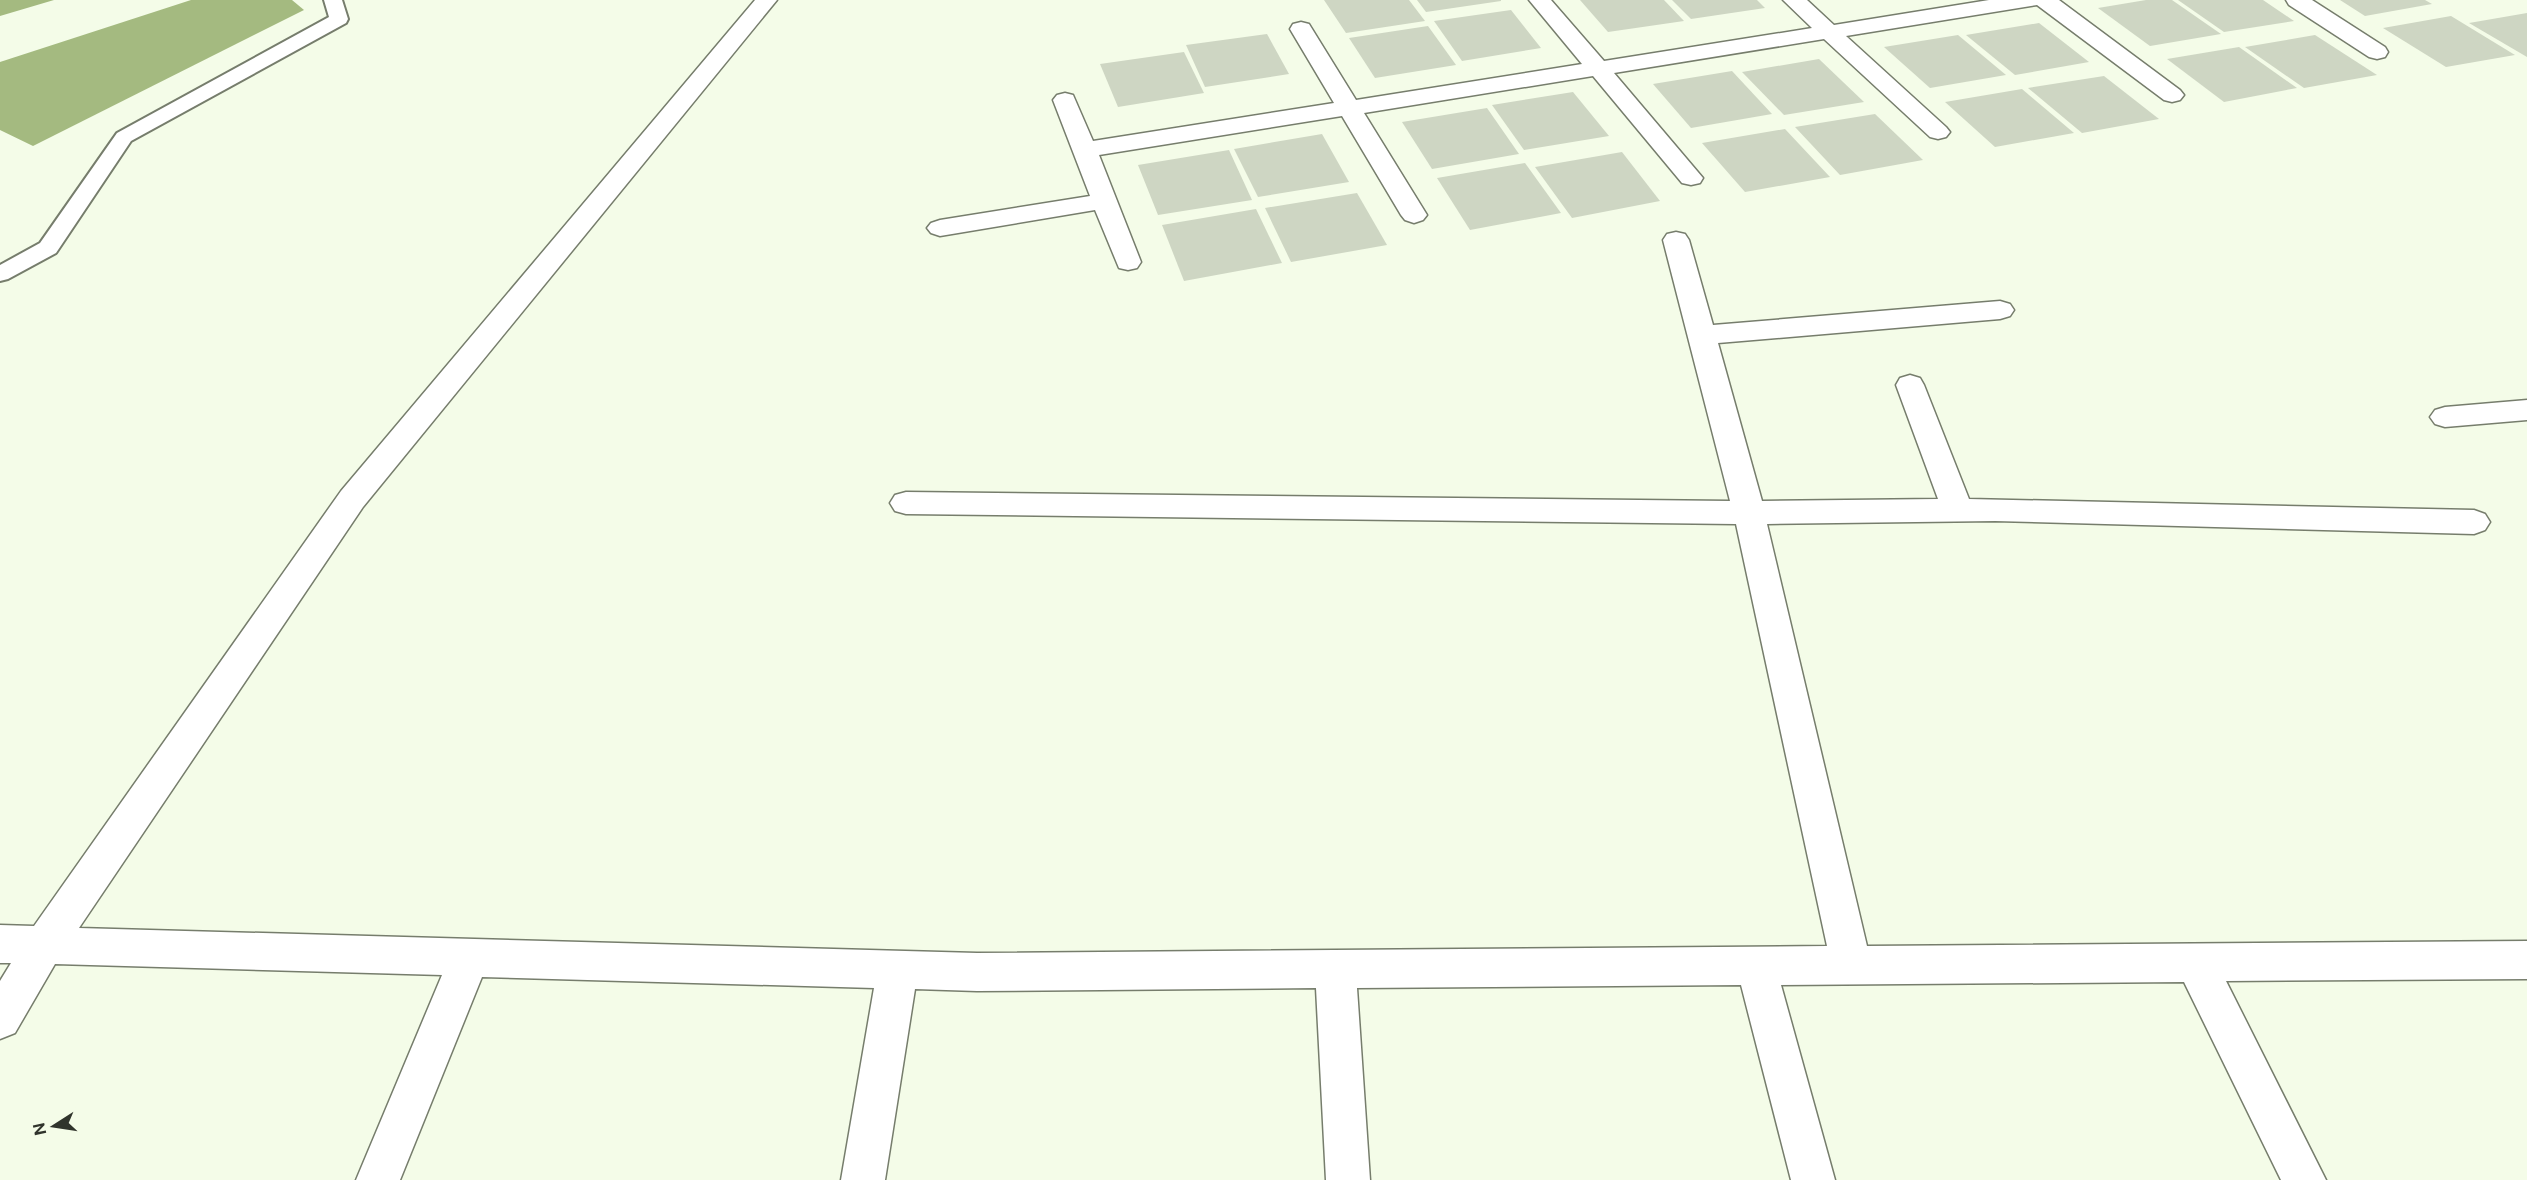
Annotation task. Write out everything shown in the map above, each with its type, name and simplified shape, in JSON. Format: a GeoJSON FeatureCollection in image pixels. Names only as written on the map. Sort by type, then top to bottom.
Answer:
{"type":"FeatureCollection","features":[{"type":"Feature","properties":{"kind":"street"},"geometry":{"type":"LineString","coordinates":[[0,1019],[44,946],[352,499],[766,0]]}},
{"type":"Feature","properties":{"kind":"street"},"geometry":{"type":"LineString","coordinates":[[1540,0],[1691,178]]}},
{"type":"Feature","properties":{"kind":"street"},"geometry":{"type":"LineString","coordinates":[[1794,0],[1938,132]]}},
{"type":"Feature","properties":{"kind":"street"},"geometry":{"type":"LineString","coordinates":[[1085,150],[2030,0]]}},
{"type":"Feature","properties":{"kind":"street"},"geometry":{"type":"LineString","coordinates":[[2045,0],[2172,95]]}},
{"type":"Feature","properties":{"kind":"street"},"geometry":{"type":"LineString","coordinates":[[2297,0],[2377,52]]}},
{"type":"Feature","properties":{"kind":"street"},"geometry":{"type":"LineString","coordinates":[[1301,29],[1414,215]]}},
{"type":"Feature","properties":{"kind":"street"},"geometry":{"type":"LineString","coordinates":[[1065,100],[1128,262]]}},
{"type":"Feature","properties":{"kind":"street"},"geometry":{"type":"LineString","coordinates":[[940,228],[1104,201]]}},
{"type":"Feature","properties":{"kind":"street"},"geometry":{"type":"LineString","coordinates":[[1676,240],[1749,513],[1851,965]]}},
{"type":"Feature","properties":{"kind":"street"},"geometry":{"type":"LineString","coordinates":[[1701,335],[2000,310]]}},
{"type":"Feature","properties":{"kind":"street"},"geometry":{"type":"LineString","coordinates":[[1910,385],[1958,510]]}},
{"type":"Feature","properties":{"kind":"street"},"geometry":{"type":"LineString","coordinates":[[2445,417],[2527,410]]}},
{"type":"Feature","properties":{"kind":"street"},"geometry":{"type":"LineString","coordinates":[[906,503],[1749,513],[1958,510],[2474,522]]}},
{"type":"Feature","properties":{"kind":"street"},"geometry":{"type":"LineString","coordinates":[[0,944],[989,972],[2527,960]]}},
{"type":"Feature","properties":{"kind":"street"},"geometry":{"type":"LineString","coordinates":[[378,1180],[469,958]]}},
{"type":"Feature","properties":{"kind":"street"},"geometry":{"type":"LineString","coordinates":[[2196,963],[2304,1180]]}},
{"type":"Feature","properties":{"kind":"street"},"geometry":{"type":"LineString","coordinates":[[1756,966],[1813,1180]]}},
{"type":"Feature","properties":{"kind":"street"},"geometry":{"type":"LineString","coordinates":[[863,1180],[898,969]]}},
{"type":"Feature","properties":{"kind":"street"},"geometry":{"type":"LineString","coordinates":[[1335,969],[1348,1180]]}},
{"type":"Feature","properties":{"kind":"lane"},"geometry":{"type":"LineString","coordinates":[[0,274],[48,248],[124,137],[339,19],[333,0]]}},
{"type":"Feature","properties":{"kind":"shaded area"},"geometry":{"type":"Polygon","coordinates":[[[0,0],[54,0],[0,16],[0,0]]]}},
{"type":"Feature","properties":{"kind":"shaded area"},"geometry":{"type":"Polygon","coordinates":[[[191,0],[292,0],[304,10],[33,146],[0,130],[0,62],[191,0]]]}},
{"type":"Feature","properties":{"kind":"building"},"geometry":{"type":"Polygon","coordinates":[[[1324,0],[1409,0],[1425,21],[1346,33],[1324,0]]]}},
{"type":"Feature","properties":{"kind":"building"},"geometry":{"type":"Polygon","coordinates":[[[1417,0],[1501,0],[1501,1],[1426,12],[1417,0]]]}},
{"type":"Feature","properties":{"kind":"building"},"geometry":{"type":"Polygon","coordinates":[[[1580,0],[1664,0],[1684,21],[1608,32],[1580,0]]]}},
{"type":"Feature","properties":{"kind":"building"},"geometry":{"type":"Polygon","coordinates":[[[1672,0],[1757,0],[1765,8],[1691,19],[1672,0]]]}},
{"type":"Feature","properties":{"kind":"building"},"geometry":{"type":"Polygon","coordinates":[[[2146,0],[2172,0],[2221,34],[2150,46],[2098,8],[2146,0]]]}},
{"type":"Feature","properties":{"kind":"building"},"geometry":{"type":"Polygon","coordinates":[[[2178,0],[2263,0],[2294,21],[2224,32],[2178,0]]]}},
{"type":"Feature","properties":{"kind":"building"},"geometry":{"type":"Polygon","coordinates":[[[2340,0],[2425,0],[2432,4],[2365,16],[2340,0]]]}},
{"type":"Feature","properties":{"kind":"building"},"geometry":{"type":"Polygon","coordinates":[[[1511,10],[1541,48],[1462,61],[1434,21],[1511,10]]]}},
{"type":"Feature","properties":{"kind":"building"},"geometry":{"type":"Polygon","coordinates":[[[2527,13],[2527,57],[2469,23],[2527,13]]]}},
{"type":"Feature","properties":{"kind":"building"},"geometry":{"type":"Polygon","coordinates":[[[2451,16],[2515,55],[2446,67],[2383,28],[2451,16]]]}},
{"type":"Feature","properties":{"kind":"building"},"geometry":{"type":"Polygon","coordinates":[[[2039,23],[2089,62],[2015,75],[1966,35],[2039,23]]]}},
{"type":"Feature","properties":{"kind":"building"},"geometry":{"type":"Polygon","coordinates":[[[1428,26],[1456,65],[1375,78],[1349,38],[1428,26]]]}},
{"type":"Feature","properties":{"kind":"building"},"geometry":{"type":"Polygon","coordinates":[[[1267,34],[1289,74],[1205,87],[1186,45],[1267,34]]]}},
{"type":"Feature","properties":{"kind":"building"},"geometry":{"type":"Polygon","coordinates":[[[1958,35],[2006,75],[1930,88],[1884,47],[1958,35]]]}},
{"type":"Feature","properties":{"kind":"building"},"geometry":{"type":"Polygon","coordinates":[[[2315,35],[2377,75],[2304,88],[2245,47],[2315,35]]]}},
{"type":"Feature","properties":{"kind":"building"},"geometry":{"type":"Polygon","coordinates":[[[2239,47],[2297,88],[2224,102],[2167,59],[2239,47]]]}},
{"type":"Feature","properties":{"kind":"building"},"geometry":{"type":"Polygon","coordinates":[[[1184,52],[1204,93],[1118,107],[1100,64],[1184,52]]]}},
{"type":"Feature","properties":{"kind":"building"},"geometry":{"type":"Polygon","coordinates":[[[1819,59],[1864,102],[1784,115],[1742,72],[1819,59]]]}},
{"type":"Feature","properties":{"kind":"building"},"geometry":{"type":"Polygon","coordinates":[[[1732,71],[1772,114],[1691,128],[1653,84],[1732,71]]]}},
{"type":"Feature","properties":{"kind":"building"},"geometry":{"type":"Polygon","coordinates":[[[2104,76],[2159,119],[2082,133],[2028,88],[2104,76]]]}},
{"type":"Feature","properties":{"kind":"building"},"geometry":{"type":"Polygon","coordinates":[[[2022,89],[2074,133],[1995,147],[1945,102],[2022,89]]]}},
{"type":"Feature","properties":{"kind":"building"},"geometry":{"type":"Polygon","coordinates":[[[1573,92],[1609,136],[1524,150],[1492,105],[1573,92]]]}},
{"type":"Feature","properties":{"kind":"building"},"geometry":{"type":"Polygon","coordinates":[[[1487,108],[1519,154],[1432,169],[1402,122],[1487,108]]]}},
{"type":"Feature","properties":{"kind":"building"},"geometry":{"type":"Polygon","coordinates":[[[1875,114],[1923,160],[1840,175],[1795,127],[1875,114]]]}},
{"type":"Feature","properties":{"kind":"building"},"geometry":{"type":"Polygon","coordinates":[[[1785,129],[1830,177],[1745,192],[1702,143],[1785,129]]]}},
{"type":"Feature","properties":{"kind":"building"},"geometry":{"type":"Polygon","coordinates":[[[1322,134],[1349,182],[1258,197],[1234,149],[1322,134]]]}},
{"type":"Feature","properties":{"kind":"building"},"geometry":{"type":"Polygon","coordinates":[[[1229,150],[1252,200],[1158,215],[1138,165],[1229,150]]]}},
{"type":"Feature","properties":{"kind":"building"},"geometry":{"type":"Polygon","coordinates":[[[1622,152],[1660,201],[1572,218],[1535,167],[1622,152]]]}},
{"type":"Feature","properties":{"kind":"building"},"geometry":{"type":"Polygon","coordinates":[[[1525,163],[1561,213],[1470,230],[1437,178],[1525,163]]]}},
{"type":"Feature","properties":{"kind":"building"},"geometry":{"type":"Polygon","coordinates":[[[1357,193],[1387,245],[1291,262],[1265,208],[1357,193]]]}},
{"type":"Feature","properties":{"kind":"building"},"geometry":{"type":"Polygon","coordinates":[[[1256,209],[1282,263],[1184,281],[1162,225],[1256,209]]]}}]}
